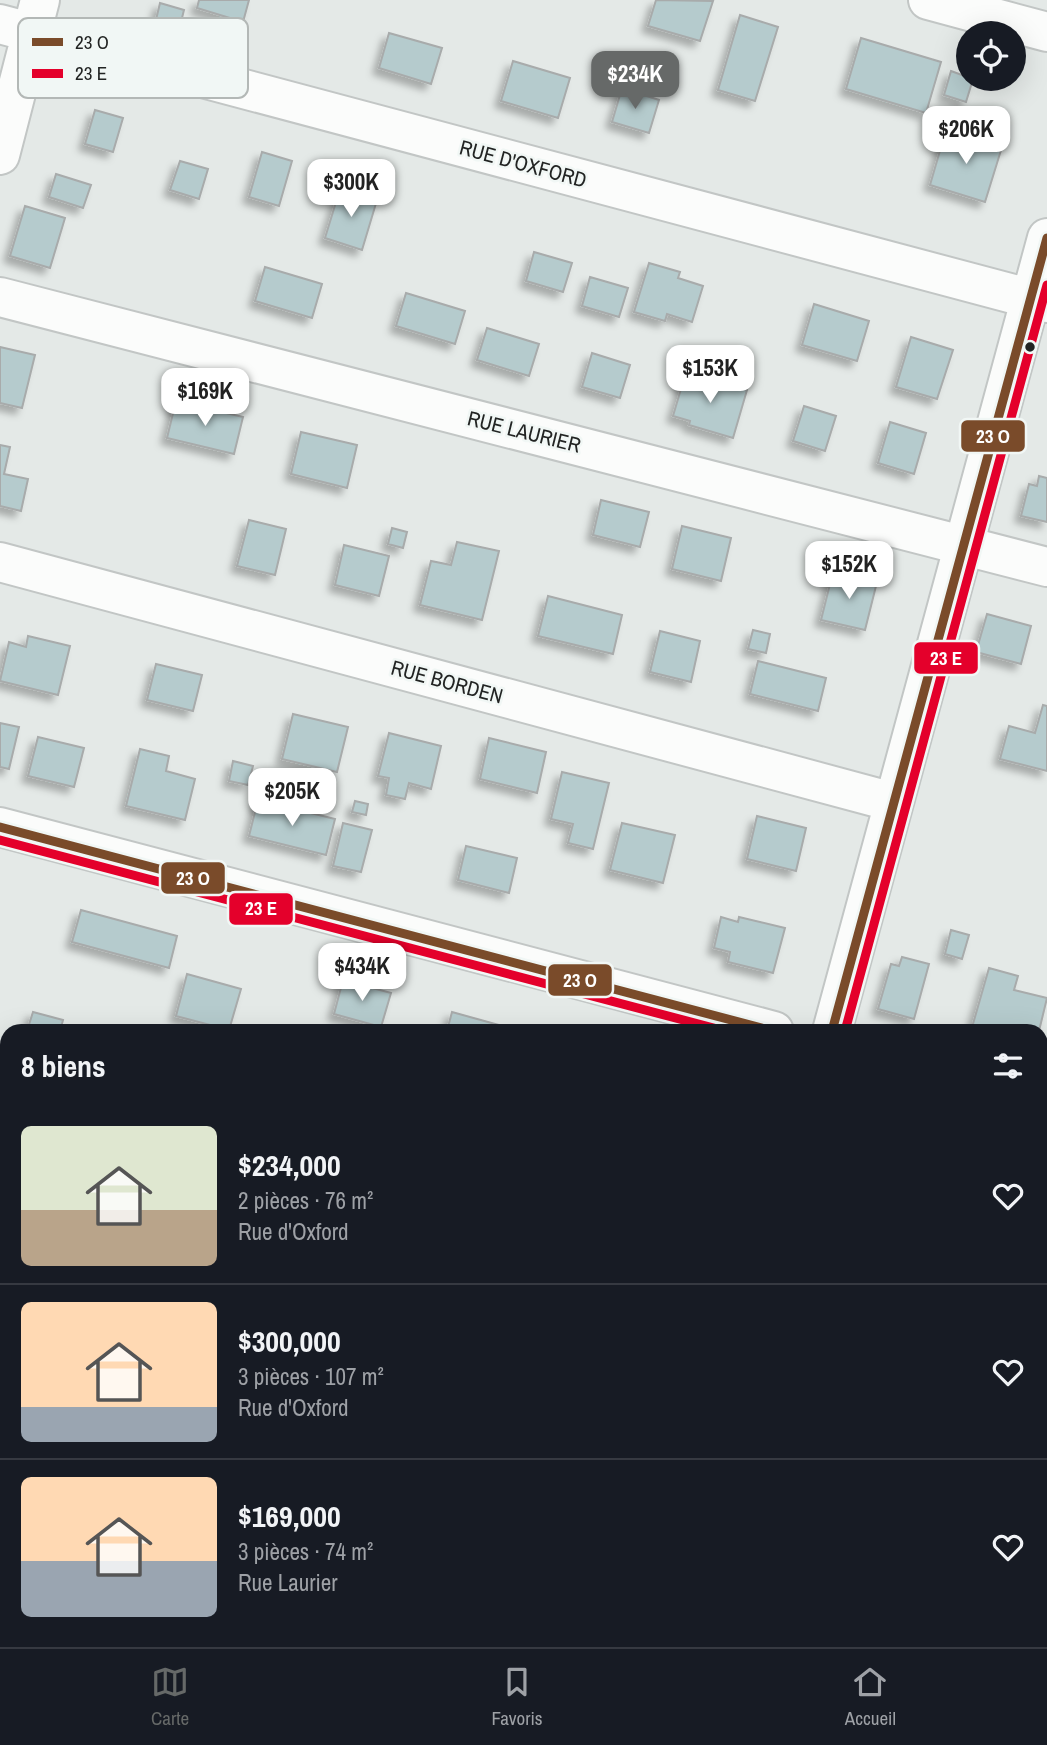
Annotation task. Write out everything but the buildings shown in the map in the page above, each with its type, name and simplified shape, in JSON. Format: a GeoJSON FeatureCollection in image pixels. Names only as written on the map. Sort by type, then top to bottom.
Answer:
{"type":"FeatureCollection","features":[{"type":"Feature","properties":{"kind":"street"},"geometry":{"type":"LineString","coordinates":[[928,0],[1047,32]]}},
{"type":"Feature","properties":{"kind":"street"},"geometry":{"type":"LineString","coordinates":[[0,155],[18,53]]}},
{"type":"Feature","properties":{"kind":"street","name":"RUE D'OXFORD"},"geometry":{"type":"LineString","coordinates":[[248,81],[1039,301]]}},
{"type":"Feature","properties":{"kind":"street"},"geometry":{"type":"LineString","coordinates":[[834,1024],[965,546],[1039,301],[1047,238]]}},
{"type":"Feature","properties":{"kind":"street","name":"RUE LAURIER"},"geometry":{"type":"LineString","coordinates":[[0,297],[1047,567]]}},
{"type":"Feature","properties":{"kind":"street","name":"RUE BORDEN"},"geometry":{"type":"LineString","coordinates":[[0,562],[893,802]]}},
{"type":"Feature","properties":{"kind":"street"},"geometry":{"type":"LineString","coordinates":[[0,827],[747,1024]]}},
{"type":"Feature","properties":{"kind":"transit line"},"geometry":{"type":"LineString","coordinates":[[834,1024],[1047,238]]}},
{"type":"Feature","properties":{"kind":"transit line"},"geometry":{"type":"LineString","coordinates":[[847,1024],[1047,285]]}},
{"type":"Feature","properties":{"kind":"transit line"},"geometry":{"type":"LineString","coordinates":[[0,827],[746,1024]]}},
{"type":"Feature","properties":{"kind":"transit line"},"geometry":{"type":"LineString","coordinates":[[0,840],[698,1024]]}}]}
